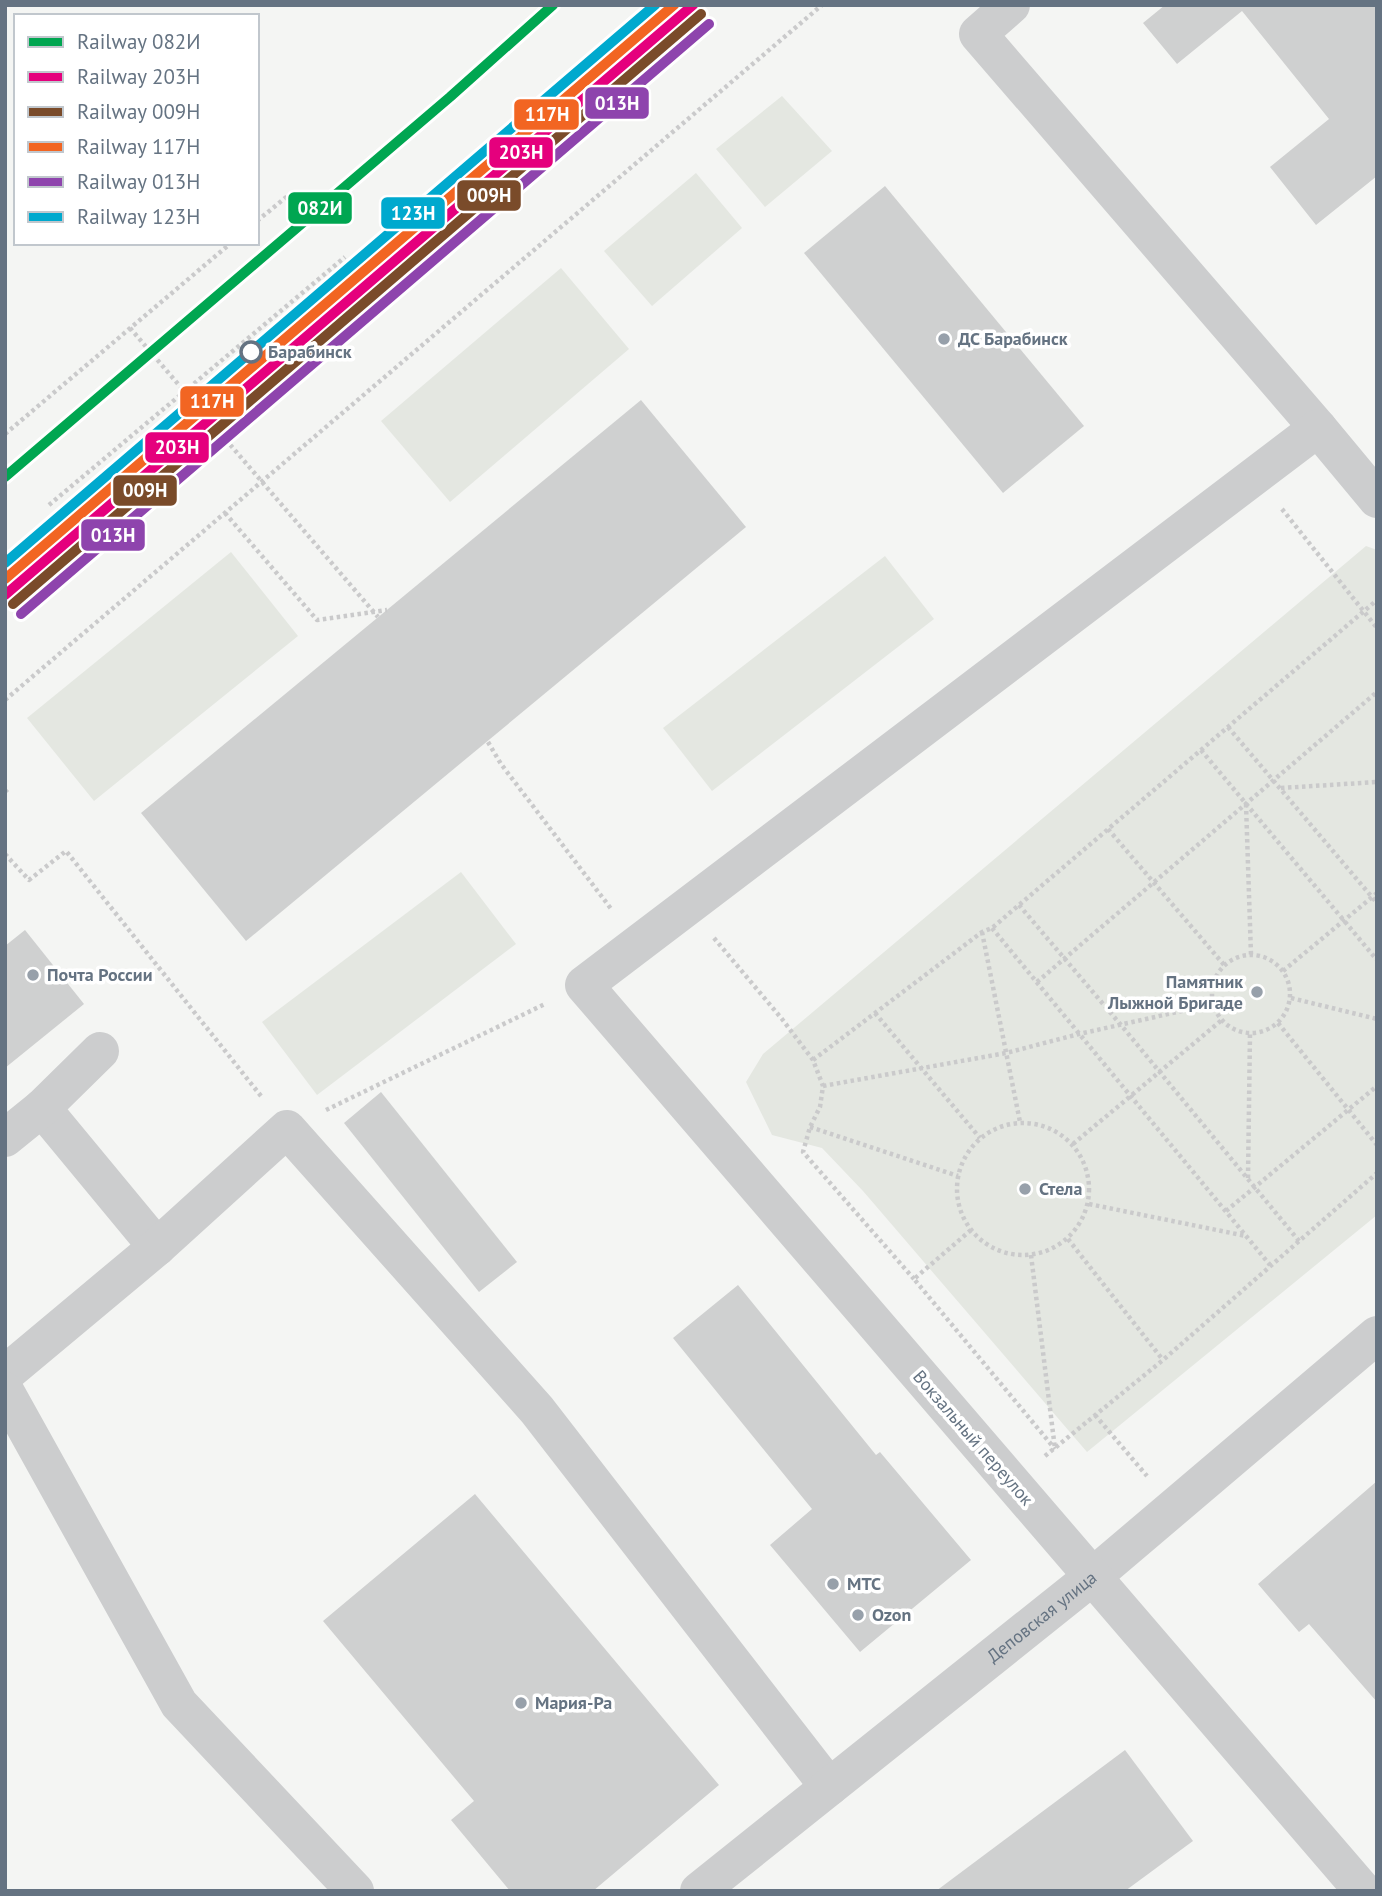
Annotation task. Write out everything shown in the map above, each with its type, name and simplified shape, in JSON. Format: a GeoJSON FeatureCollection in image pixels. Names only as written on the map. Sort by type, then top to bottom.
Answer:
{"type":"FeatureCollection","features":[{"type":"Feature","properties":{"kind":"street"},"geometry":{"type":"LineString","coordinates":[[1011,5],[978,34],[1377,499]]}},
{"type":"Feature","properties":{"kind":"street"},"geometry":{"type":"LineString","coordinates":[[584,985],[1318,428]]}},
{"type":"Feature","properties":{"kind":"street","name":"Вокзальный переулок"},"geometry":{"type":"LineString","coordinates":[[584,985],[1363,1891]]}},
{"type":"Feature","properties":{"kind":"street"},"geometry":{"type":"LineString","coordinates":[[5,1138],[41,1108],[100,1051]]}},
{"type":"Feature","properties":{"kind":"street"},"geometry":{"type":"LineString","coordinates":[[41,1108],[157,1247]]}},
{"type":"Feature","properties":{"kind":"street"},"geometry":{"type":"LineString","coordinates":[[5,1374],[157,1247],[288,1129],[537,1410],[829,1787]]}},
{"type":"Feature","properties":{"kind":"street","name":"Деповская улица"},"geometry":{"type":"LineString","coordinates":[[699,1891],[1092,1577],[1377,1335]]}},
{"type":"Feature","properties":{"kind":"street"},"geometry":{"type":"LineString","coordinates":[[5,1391],[179,1704],[355,1891]]}},
{"type":"Feature","properties":{"kind":"path"},"geometry":{"type":"LineString","coordinates":[[5,700],[822,5]]}},
{"type":"Feature","properties":{"kind":"path"},"geometry":{"type":"LineString","coordinates":[[259,219],[290,194]]}},
{"type":"Feature","properties":{"kind":"path"},"geometry":{"type":"LineString","coordinates":[[5,434],[229,245]]}},
{"type":"Feature","properties":{"kind":"path"},"geometry":{"type":"LineString","coordinates":[[48,505],[345,257]]}},
{"type":"Feature","properties":{"kind":"path"},"geometry":{"type":"LineString","coordinates":[[130,328],[378,617]]}},
{"type":"Feature","properties":{"kind":"path"},"geometry":{"type":"LineString","coordinates":[[1255,475],[1377,628]]}},
{"type":"Feature","properties":{"kind":"path"},"geometry":{"type":"LineString","coordinates":[[225,513],[317,620],[387,610]]}},
{"type":"Feature","properties":{"kind":"path"},"geometry":{"type":"LineString","coordinates":[[813,1060],[982,932],[992,928],[1377,600]]}},
{"type":"Feature","properties":{"kind":"path"},"geometry":{"type":"LineString","coordinates":[[1037,982],[1377,692]]}},
{"type":"Feature","properties":{"kind":"path"},"geometry":{"type":"LineString","coordinates":[[1228,727],[1374,895],[1377,902]]}},
{"type":"Feature","properties":{"kind":"path"},"geometry":{"type":"LineString","coordinates":[[488,742],[501,764],[638,944]]}},
{"type":"Feature","properties":{"kind":"path"},"geometry":{"type":"LineString","coordinates":[[1201,750],[1377,960]]}},
{"type":"Feature","properties":{"kind":"path"},"geometry":{"type":"LineString","coordinates":[[1280,788],[1377,782]]}},
{"type":"Feature","properties":{"kind":"path"},"geometry":{"type":"LineString","coordinates":[[1246,803],[1251,955]]}},
{"type":"Feature","properties":{"kind":"path"},"geometry":{"type":"LineString","coordinates":[[1108,829],[1225,966]]}},
{"type":"Feature","properties":{"kind":"path"},"geometry":{"type":"LineString","coordinates":[[5,854],[29,880],[66,851],[288,1129],[584,985]]}},
{"type":"Feature","properties":{"kind":"path"},"geometry":{"type":"LineString","coordinates":[[1283,971],[1374,895]]}},
{"type":"Feature","properties":{"kind":"path"},"geometry":{"type":"LineString","coordinates":[[1019,905],[1299,1241]]}},
{"type":"Feature","properties":{"kind":"path"},"geometry":{"type":"LineString","coordinates":[[688,907],[813,1060],[823,1086],[820,1107],[810,1127],[803,1152],[914,1279],[1055,1449]]}},
{"type":"Feature","properties":{"kind":"path"},"geometry":{"type":"LineString","coordinates":[[992,928],[1270,1265]]}},
{"type":"Feature","properties":{"kind":"path"},"geometry":{"type":"LineString","coordinates":[[982,932],[1020,1122]]}},
{"type":"Feature","properties":{"kind":"path"},"geometry":{"type":"LineString","coordinates":[[1251,955],[1272,961],[1283,971],[1291,998],[1278,1023],[1266,1031],[1250,1033],[1234,1029],[1223,1019],[1213,1004],[1212,988],[1218,973],[1229,962],[1251,955]]}},
{"type":"Feature","properties":{"kind":"path"},"geometry":{"type":"LineString","coordinates":[[1291,998],[1377,1019]]}},
{"type":"Feature","properties":{"kind":"path"},"geometry":{"type":"LineString","coordinates":[[823,1086],[1006,1053],[1213,1004]]}},
{"type":"Feature","properties":{"kind":"path"},"geometry":{"type":"LineString","coordinates":[[875,1013],[979,1138]]}},
{"type":"Feature","properties":{"kind":"path"},"geometry":{"type":"LineString","coordinates":[[1073,1144],[1223,1019]]}},
{"type":"Feature","properties":{"kind":"path"},"geometry":{"type":"LineString","coordinates":[[1278,1023],[1377,1145]]}},
{"type":"Feature","properties":{"kind":"path"},"geometry":{"type":"LineString","coordinates":[[1248,1178],[1250,1033]]}},
{"type":"Feature","properties":{"kind":"path"},"geometry":{"type":"LineString","coordinates":[[1226,1211],[1377,1086]]}},
{"type":"Feature","properties":{"kind":"path"},"geometry":{"type":"LineString","coordinates":[[1020,1122],[1041,1125],[1060,1133],[1073,1144],[1085,1164],[1090,1183],[1089,1203],[1081,1222],[1068,1238],[1051,1250],[1031,1255],[1010,1254],[990,1248],[974,1234],[962,1217],[957,1198],[958,1176],[965,1155],[979,1138],[998,1127],[1020,1122]]}},
{"type":"Feature","properties":{"kind":"path"},"geometry":{"type":"LineString","coordinates":[[810,1127],[958,1176]]}},
{"type":"Feature","properties":{"kind":"path"},"geometry":{"type":"LineString","coordinates":[[1009,1480],[1055,1449],[1163,1360],[1377,1173]]}},
{"type":"Feature","properties":{"kind":"path"},"geometry":{"type":"LineString","coordinates":[[1089,1203],[1247,1236]]}},
{"type":"Feature","properties":{"kind":"path"},"geometry":{"type":"LineString","coordinates":[[914,1279],[971,1230]]}},
{"type":"Feature","properties":{"kind":"path"},"geometry":{"type":"LineString","coordinates":[[1068,1238],[1163,1360]]}},
{"type":"Feature","properties":{"kind":"path"},"geometry":{"type":"LineString","coordinates":[[1031,1255],[1055,1449]]}},
{"type":"Feature","properties":{"kind":"path"},"geometry":{"type":"LineString","coordinates":[[1096,1415],[1174,1507]]}},
{"type":"Feature","properties":{"kind":"shaded area"},"geometry":{"type":"Polygon","coordinates":[[[782,96],[832,151],[765,207],[716,149],[782,96]]]}},
{"type":"Feature","properties":{"kind":"shaded area"},"geometry":{"type":"Polygon","coordinates":[[[696,173],[742,228],[652,306],[604,251],[696,173]]]}},
{"type":"Feature","properties":{"kind":"shaded area"},"geometry":{"type":"Polygon","coordinates":[[[561,268],[629,349],[450,502],[381,421],[561,268]]]}},
{"type":"Feature","properties":{"kind":"shaded area"},"geometry":{"type":"Polygon","coordinates":[[[1366,546],[1377,550],[1377,1215],[1087,1452],[863,1191],[822,1148],[772,1135],[746,1082],[763,1054],[1366,546]]]}},
{"type":"Feature","properties":{"kind":"shaded area"},"geometry":{"type":"Polygon","coordinates":[[[231,552],[298,636],[94,801],[27,718],[231,552]]]}},
{"type":"Feature","properties":{"kind":"shaded area"},"geometry":{"type":"Polygon","coordinates":[[[885,556],[934,619],[712,791],[663,728],[885,556]]]}},
{"type":"Feature","properties":{"kind":"shaded area"},"geometry":{"type":"Polygon","coordinates":[[[461,872],[516,944],[317,1095],[262,1022],[461,872]]]}},
{"type":"Feature","properties":{"kind":"building"},"geometry":{"type":"Polygon","coordinates":[[[1165,5],[1377,5],[1377,176],[1316,225],[1270,167],[1329,119],[1242,11],[1177,64],[1143,23],[1165,5]]]}},
{"type":"Feature","properties":{"kind":"building","name":"ДС Барабинск"},"geometry":{"type":"Polygon","coordinates":[[[885,186],[1084,426],[1003,493],[804,253],[885,186]]]}},
{"type":"Feature","properties":{"kind":"building"},"geometry":{"type":"Polygon","coordinates":[[[641,400],[746,527],[246,941],[141,813],[641,400]]]}},
{"type":"Feature","properties":{"kind":"building","name":"Почта России"},"geometry":{"type":"Polygon","coordinates":[[[25,930],[84,1004],[5,1068],[5,946],[25,930]]]}},
{"type":"Feature","properties":{"kind":"building"},"geometry":{"type":"Polygon","coordinates":[[[381,1092],[517,1262],[479,1292],[344,1123],[381,1092]]]}},
{"type":"Feature","properties":{"kind":"building"},"geometry":{"type":"Polygon","coordinates":[[[738,1285],[876,1455],[880,1452],[971,1560],[860,1652],[770,1545],[812,1509],[673,1338],[738,1285]]]}},
{"type":"Feature","properties":{"kind":"building"},"geometry":{"type":"Polygon","coordinates":[[[1377,1481],[1377,1702],[1309,1624],[1299,1632],[1258,1584],[1377,1481]]]}},
{"type":"Feature","properties":{"kind":"building","name":"Мария-Ра"},"geometry":{"type":"Polygon","coordinates":[[[475,1494],[719,1785],[593,1891],[510,1891],[451,1820],[474,1801],[323,1621],[475,1494]]]}},
{"type":"Feature","properties":{"kind":"building"},"geometry":{"type":"Polygon","coordinates":[[[1125,1750],[1193,1841],[1125,1891],[936,1891],[1125,1750]]]}},
{"type":"Feature","properties":{"kind":"rail line","name":"082И"},"geometry":{"type":"LineString","coordinates":[[5,477],[450,97],[553,5]]}},
{"type":"Feature","properties":{"kind":"rail line","name":"123Н"},"geometry":{"type":"LineString","coordinates":[[5,563],[655,5]]}},
{"type":"Feature","properties":{"kind":"rail line","name":"117Н"},"geometry":{"type":"LineString","coordinates":[[5,579],[674,5]]}},
{"type":"Feature","properties":{"kind":"rail line","name":"203Н"},"geometry":{"type":"LineString","coordinates":[[5,595],[693,5]]}},
{"type":"Feature","properties":{"kind":"rail line","name":"009Н"},"geometry":{"type":"LineString","coordinates":[[13,604],[701,14]]}},
{"type":"Feature","properties":{"kind":"rail line","name":"013Н"},"geometry":{"type":"LineString","coordinates":[[21,614],[709,24]]}},
{"type":"Feature","properties":{"kind":"place","name":"ДС Барабинск"},"geometry":{"type":"Point","coordinates":[944,339]}},
{"type":"Feature","properties":{"kind":"place","name":"Барабинск"},"geometry":{"type":"Point","coordinates":[251,352]}},
{"type":"Feature","properties":{"kind":"place","name":"Почта России"},"geometry":{"type":"Point","coordinates":[33,975]}},
{"type":"Feature","properties":{"kind":"place","name":"Памятник Лыжной Бригаде"},"geometry":{"type":"Point","coordinates":[1257,992]}},
{"type":"Feature","properties":{"kind":"place","name":"Стела"},"geometry":{"type":"Point","coordinates":[1025,1189]}},
{"type":"Feature","properties":{"kind":"place","name":"МТС"},"geometry":{"type":"Point","coordinates":[833,1584]}},
{"type":"Feature","properties":{"kind":"place","name":"Ozon"},"geometry":{"type":"Point","coordinates":[858,1615]}},
{"type":"Feature","properties":{"kind":"place","name":"Мария-Ра"},"geometry":{"type":"Point","coordinates":[521,1703]}}]}
